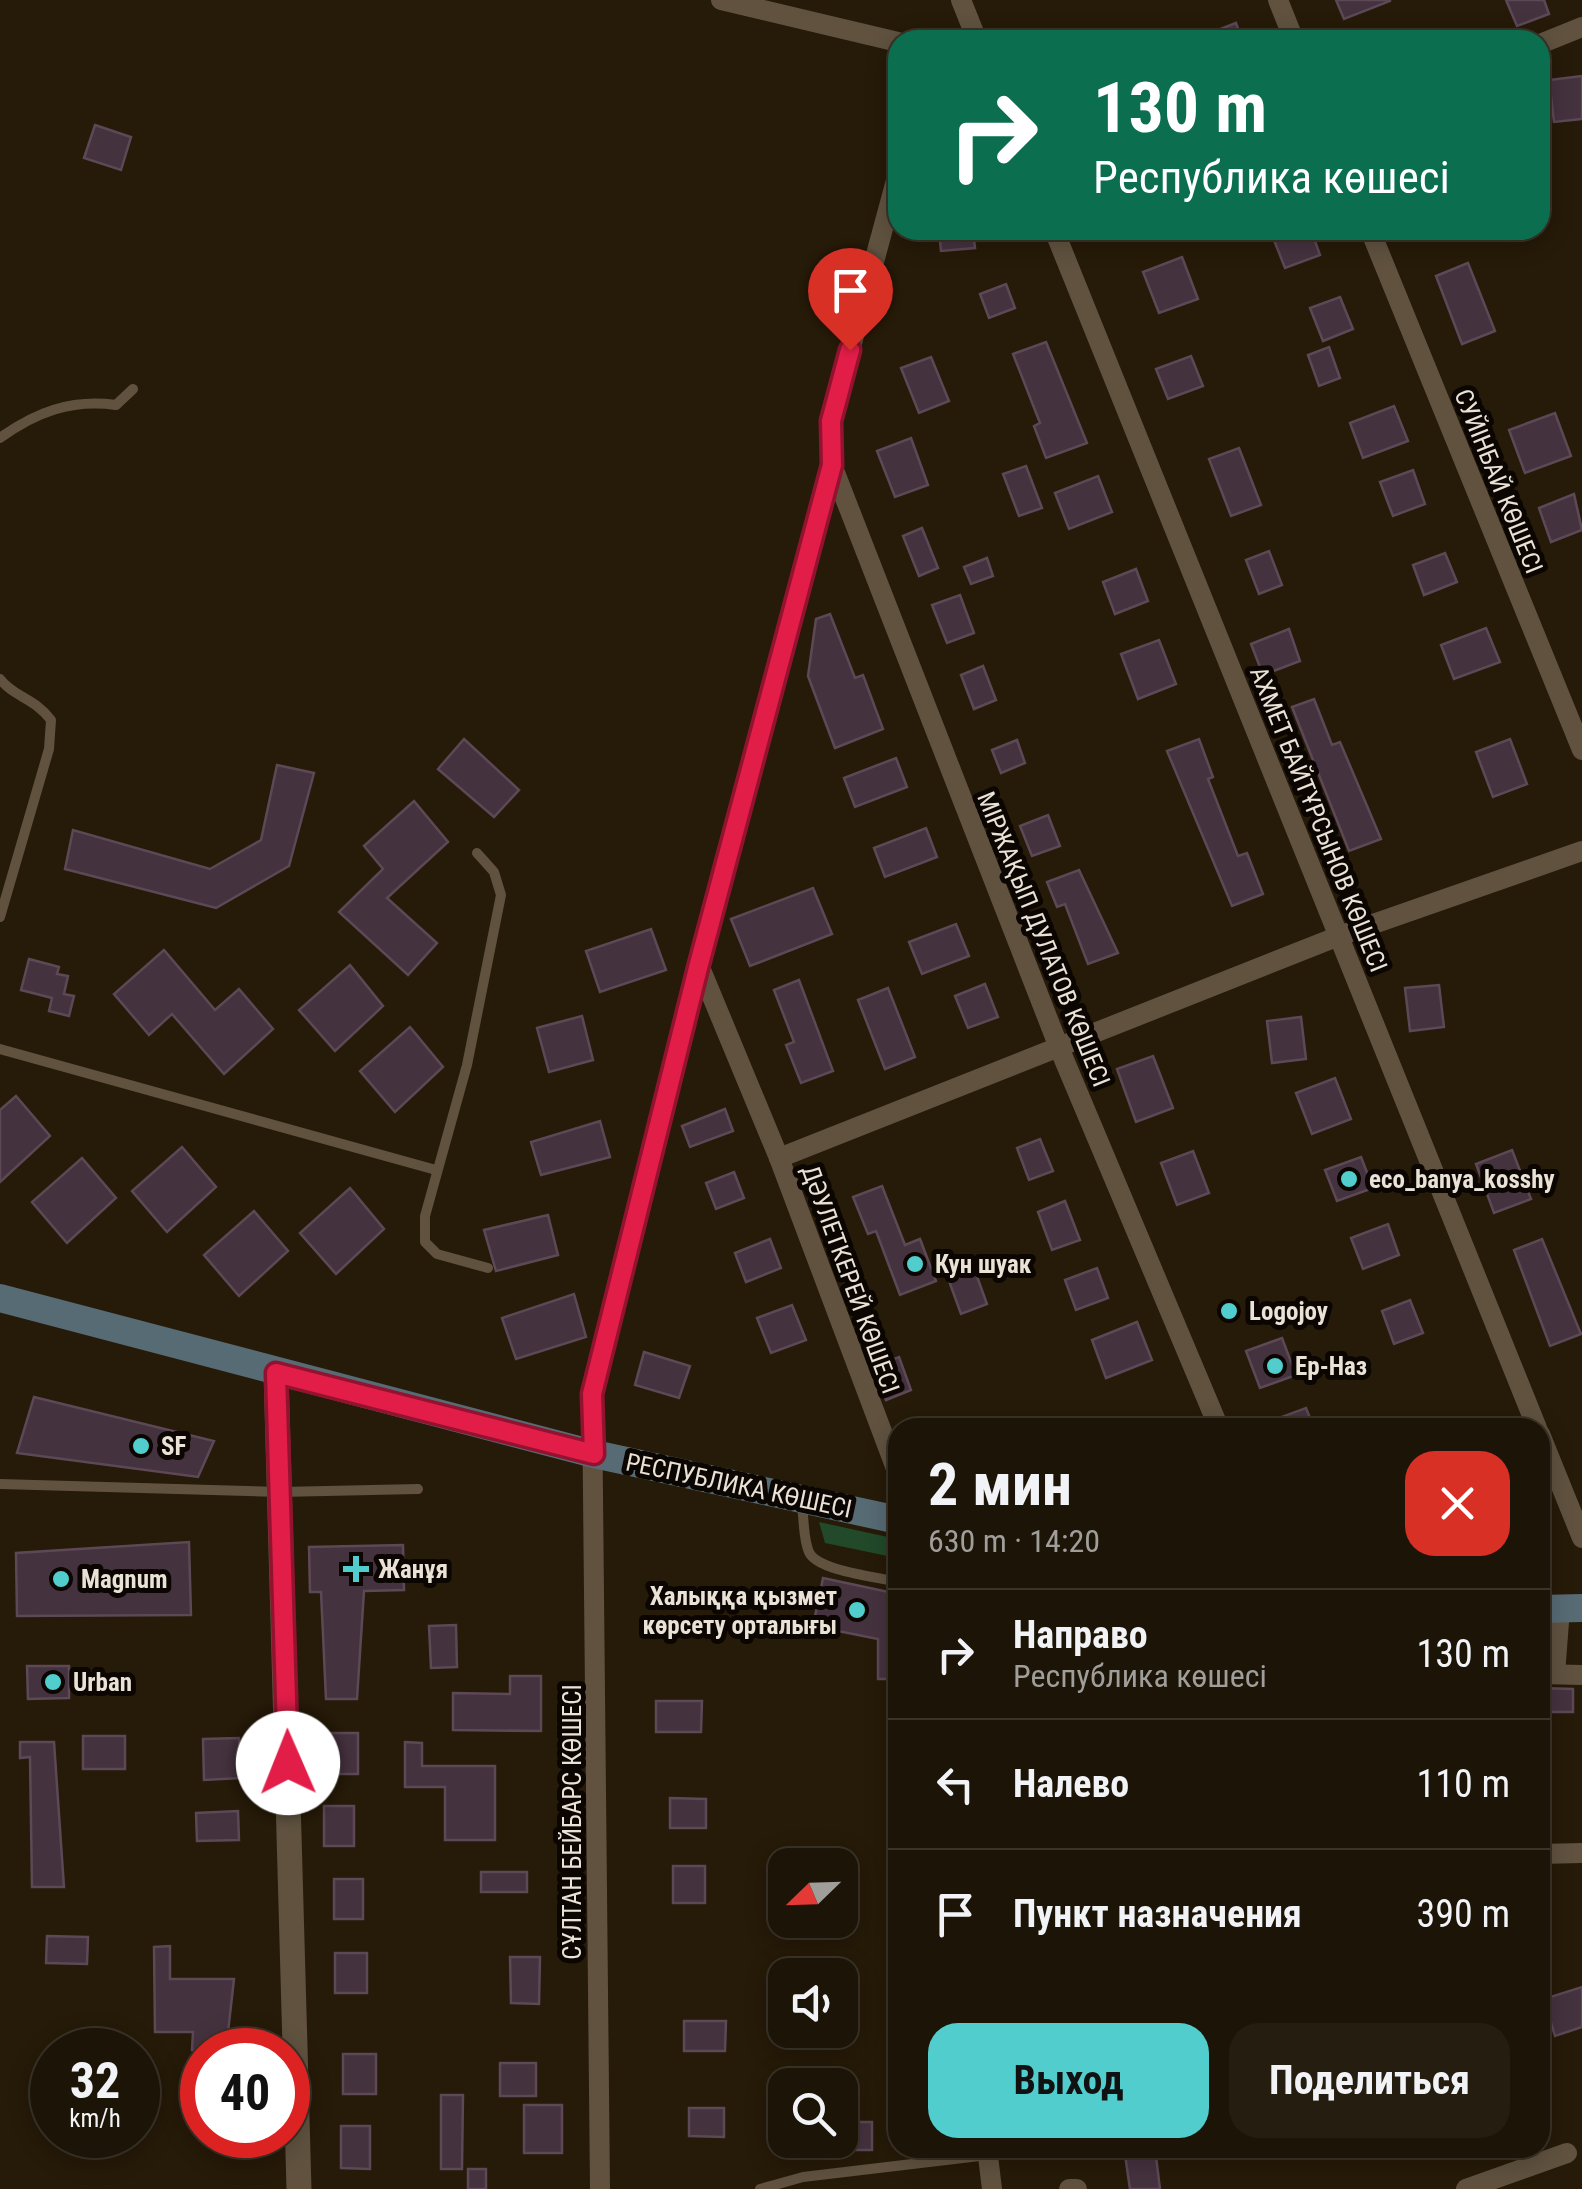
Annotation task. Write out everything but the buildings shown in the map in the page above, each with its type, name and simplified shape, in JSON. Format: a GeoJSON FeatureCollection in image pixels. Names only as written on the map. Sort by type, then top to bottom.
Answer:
{"type":"FeatureCollection","features":[{"type":"Feature","properties":{"kind":"main road","name":"РЕСПУБЛИКА КӨШЕСІ"},"geometry":{"type":"LineString","coordinates":[[0,1298],[594,1454],[888,1518]]}},
{"type":"Feature","properties":{"kind":"street"},"geometry":{"type":"LineString","coordinates":[[720,0],[888,40]]}},
{"type":"Feature","properties":{"kind":"street"},"geometry":{"type":"LineString","coordinates":[[961,0],[973,30]]}},
{"type":"Feature","properties":{"kind":"street"},"geometry":{"type":"LineString","coordinates":[[1278,0],[1290,30]]}},
{"type":"Feature","properties":{"kind":"street"},"geometry":{"type":"LineString","coordinates":[[1550,40],[1582,27]]}},
{"type":"Feature","properties":{"kind":"street"},"geometry":{"type":"LineString","coordinates":[[832,465],[831,421],[888,209]]}},
{"type":"Feature","properties":{"kind":"street","name":"АХМЕТ БАЙТҰРСЫНОВ КӨШЕСІ"},"geometry":{"type":"LineString","coordinates":[[1058,240],[1534,1418]]}},
{"type":"Feature","properties":{"kind":"street","name":"СУЙІНБАЙ КӨШЕСІ"},"geometry":{"type":"LineString","coordinates":[[1374,240],[1582,750]]}},
{"type":"Feature","properties":{"kind":"street","name":"СҰЛТАН БЕЙБАРС КӨШЕСІ"},"geometry":{"type":"LineString","coordinates":[[600,2189],[592,1394],[699,964],[832,465]]}},
{"type":"Feature","properties":{"kind":"street","name":"МІРЖАҚЫП ДУЛАТОВ КӨШЕСІ"},"geometry":{"type":"LineString","coordinates":[[832,465],[1060,1050],[1215,1418]]}},
{"type":"Feature","properties":{"kind":"street"},"geometry":{"type":"LineString","coordinates":[[779,1158],[1060,1050],[1339,936],[1582,851]]}},
{"type":"Feature","properties":{"kind":"street","name":"ДӘУЛЕТКЕРЕЙ КӨШЕСІ"},"geometry":{"type":"LineString","coordinates":[[699,964],[779,1158],[888,1447]]}},
{"type":"Feature","properties":{"kind":"street"},"geometry":{"type":"LineString","coordinates":[[276,1373],[299,2189]]}},
{"type":"Feature","properties":{"kind":"street","name":"АХМЕТ БАЙТҰРСЫНОВ КӨШЕСІ"},"geometry":{"type":"LineString","coordinates":[[1550,1458],[1582,1538]]}},
{"type":"Feature","properties":{"kind":"street"},"geometry":{"type":"LineString","coordinates":[[1550,1664],[1561,1609]]}},
{"type":"Feature","properties":{"kind":"street"},"geometry":{"type":"LineString","coordinates":[[1550,1674],[1582,1675]]}},
{"type":"Feature","properties":{"kind":"street"},"geometry":{"type":"LineString","coordinates":[[1550,1854],[1582,1853]]}},
{"type":"Feature","properties":{"kind":"street"},"geometry":{"type":"LineString","coordinates":[[1466,2189],[1566,2153]]}},
{"type":"Feature","properties":{"kind":"street"},"geometry":{"type":"LineString","coordinates":[[989,2158],[992,2189]]}},
{"type":"Feature","properties":{"kind":"street"},"geometry":{"type":"LineString","coordinates":[[1068,2189],[1078,2189]]}},
{"type":"Feature","properties":{"kind":"lane"},"geometry":{"type":"LineString","coordinates":[[0,438],[28,417],[84,401],[116,405],[133,390]]}},
{"type":"Feature","properties":{"kind":"lane"},"geometry":{"type":"LineString","coordinates":[[0,679],[9,690],[34,699],[51,720],[49,749],[0,917]]}},
{"type":"Feature","properties":{"kind":"lane"},"geometry":{"type":"LineString","coordinates":[[477,854],[494,872],[501,894],[459,1102],[424,1216],[425,1242],[437,1254],[488,1268]]}},
{"type":"Feature","properties":{"kind":"lane"},"geometry":{"type":"LineString","coordinates":[[0,1050],[436,1170]]}},
{"type":"Feature","properties":{"kind":"lane"},"geometry":{"type":"LineString","coordinates":[[0,1484],[280,1492],[418,1489]]}},
{"type":"Feature","properties":{"kind":"lane"},"geometry":{"type":"LineString","coordinates":[[801,1500],[808,1551],[813,1558],[834,1568],[888,1580]]}},
{"type":"Feature","properties":{"kind":"lane"},"geometry":{"type":"LineString","coordinates":[[760,2189],[803,2177],[938,2158]]}},
{"type":"Feature","properties":{"kind":"lane"},"geometry":{"type":"LineString","coordinates":[[600,2189],[614,2189]]}},
{"type":"Feature","properties":{"kind":"green space"},"geometry":{"type":"Polygon","coordinates":[[[819,1522],[888,1537],[888,1556],[825,1543],[819,1522]]]}},
{"type":"Feature","properties":{"kind":"place","name":"eco_banya_kosshy"},"geometry":{"type":"Point","coordinates":[1349,1179]}},
{"type":"Feature","properties":{"kind":"place","name":"Кун шуак"},"geometry":{"type":"Point","coordinates":[915,1264]}},
{"type":"Feature","properties":{"kind":"place","name":"Logojoy"},"geometry":{"type":"Point","coordinates":[1229,1311]}},
{"type":"Feature","properties":{"kind":"place","name":"Ер-Наз"},"geometry":{"type":"Point","coordinates":[1275,1366]}},
{"type":"Feature","properties":{"kind":"place","name":"SF"},"geometry":{"type":"Point","coordinates":[141,1446]}},
{"type":"Feature","properties":{"kind":"place","name":"Жанұя"},"geometry":{"type":"Point","coordinates":[356,1569]}},
{"type":"Feature","properties":{"kind":"place","name":"Magnum"},"geometry":{"type":"Point","coordinates":[61,1579]}},
{"type":"Feature","properties":{"kind":"place","name":"Халыққа қызмет көрсету орталығы"},"geometry":{"type":"Point","coordinates":[857,1610]}},
{"type":"Feature","properties":{"kind":"place","name":"Urban"},"geometry":{"type":"Point","coordinates":[53,1682]}},
{"type":"Feature","properties":{"kind":"route"},"geometry":{"type":"LineString","coordinates":[[288,1763],[276,1373],[594,1454],[592,1394],[699,964],[832,465],[831,421],[850,350]]}}]}
